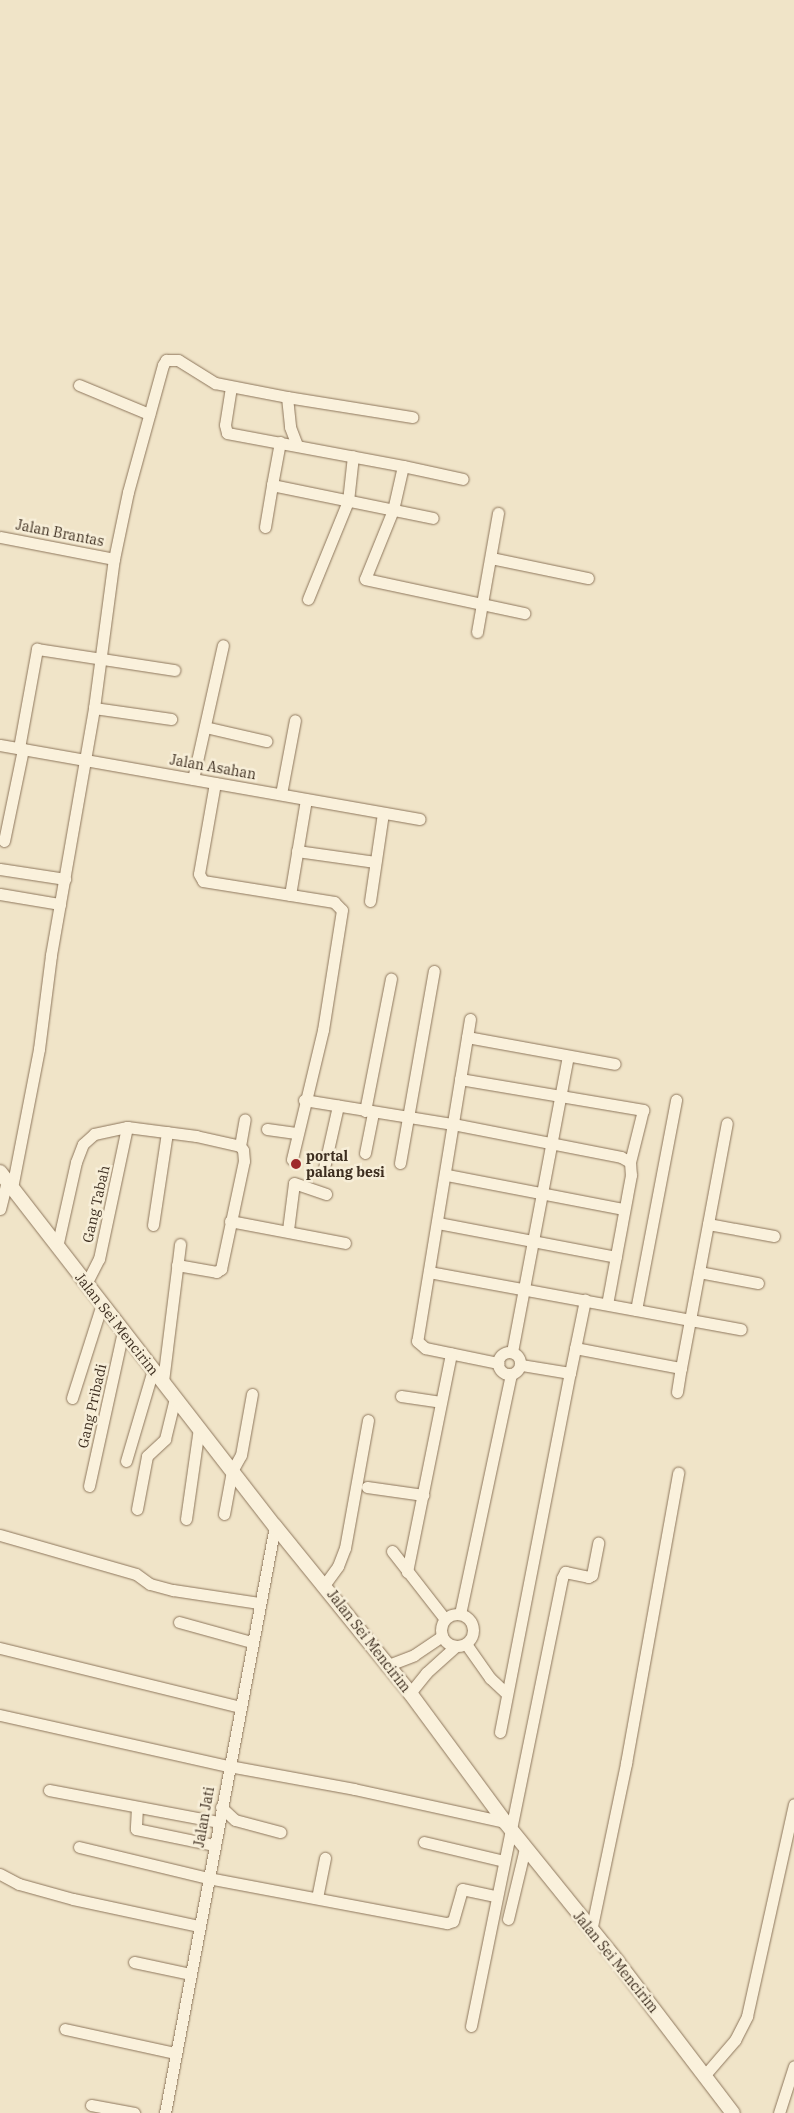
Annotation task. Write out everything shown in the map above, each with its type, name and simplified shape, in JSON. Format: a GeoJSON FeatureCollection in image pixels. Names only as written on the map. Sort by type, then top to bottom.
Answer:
{"type":"FeatureCollection","features":[{"type":"Feature","properties":{"kind":"street"},"geometry":{"type":"LineString","coordinates":[[0,1209],[38,1058],[60,904],[94,708],[114,559],[149,414],[160,372],[166,360],[178,360],[198,370],[209,381],[231,387],[412,417]]}},
{"type":"Feature","properties":{"kind":"street"},"geometry":{"type":"LineString","coordinates":[[79,385],[149,414]]}},
{"type":"Feature","properties":{"kind":"street"},"geometry":{"type":"LineString","coordinates":[[231,387],[226,432],[463,479]]}},
{"type":"Feature","properties":{"kind":"street"},"geometry":{"type":"LineString","coordinates":[[287,396],[290,427],[297,445]]}},
{"type":"Feature","properties":{"kind":"street"},"geometry":{"type":"LineString","coordinates":[[265,528],[280,442]]}},
{"type":"Feature","properties":{"kind":"street"},"geometry":{"type":"LineString","coordinates":[[308,599],[348,500],[353,456]]}},
{"type":"Feature","properties":{"kind":"street"},"geometry":{"type":"LineString","coordinates":[[403,466],[393,510],[365,579],[524,613]]}},
{"type":"Feature","properties":{"kind":"street"},"geometry":{"type":"LineString","coordinates":[[272,484],[433,518]]}},
{"type":"Feature","properties":{"kind":"street"},"geometry":{"type":"LineString","coordinates":[[477,632],[498,513]]}},
{"type":"Feature","properties":{"kind":"street","name":"Jalan Brantas"},"geometry":{"type":"LineString","coordinates":[[0,537],[114,559]]}},
{"type":"Feature","properties":{"kind":"street"},"geometry":{"type":"LineString","coordinates":[[491,558],[588,578]]}},
{"type":"Feature","properties":{"kind":"street"},"geometry":{"type":"LineString","coordinates":[[193,779],[223,645]]}},
{"type":"Feature","properties":{"kind":"street"},"geometry":{"type":"LineString","coordinates":[[4,841],[21,749],[36,650],[174,670]]}},
{"type":"Feature","properties":{"kind":"street"},"geometry":{"type":"LineString","coordinates":[[94,708],[171,719]]}},
{"type":"Feature","properties":{"kind":"street"},"geometry":{"type":"LineString","coordinates":[[280,794],[295,720]]}},
{"type":"Feature","properties":{"kind":"street"},"geometry":{"type":"LineString","coordinates":[[205,726],[266,741]]}},
{"type":"Feature","properties":{"kind":"street","name":"Jalan Asahan"},"geometry":{"type":"LineString","coordinates":[[0,745],[420,820]]}},
{"type":"Feature","properties":{"kind":"street"},"geometry":{"type":"LineString","coordinates":[[215,783],[200,878],[208,884],[334,902],[342,910],[323,1030],[296,1133],[292,1159]]}},
{"type":"Feature","properties":{"kind":"street"},"geometry":{"type":"LineString","coordinates":[[290,895],[306,799]]}},
{"type":"Feature","properties":{"kind":"street"},"geometry":{"type":"LineString","coordinates":[[370,901],[383,812]]}},
{"type":"Feature","properties":{"kind":"street"},"geometry":{"type":"LineString","coordinates":[[297,851],[375,862]]}},
{"type":"Feature","properties":{"kind":"street"},"geometry":{"type":"LineString","coordinates":[[0,868],[64,880]]}},
{"type":"Feature","properties":{"kind":"street"},"geometry":{"type":"LineString","coordinates":[[0,894],[60,904]]}},
{"type":"Feature","properties":{"kind":"street"},"geometry":{"type":"LineString","coordinates":[[400,1163],[434,971]]}},
{"type":"Feature","properties":{"kind":"street"},"geometry":{"type":"LineString","coordinates":[[365,1153],[369,1112],[391,979]]}},
{"type":"Feature","properties":{"kind":"street"},"geometry":{"type":"LineString","coordinates":[[470,1019],[453,1124],[447,1175],[417,1341],[425,1348],[498,1363]]}},
{"type":"Feature","properties":{"kind":"street"},"geometry":{"type":"LineString","coordinates":[[467,1037],[615,1064]]}},
{"type":"Feature","properties":{"kind":"street"},"geometry":{"type":"LineString","coordinates":[[512,1352],[568,1056]]}},
{"type":"Feature","properties":{"kind":"street"},"geometry":{"type":"LineString","coordinates":[[460,1079],[642,1108],[644,1112],[630,1162],[631,1175],[607,1304]]}},
{"type":"Feature","properties":{"kind":"street"},"geometry":{"type":"LineString","coordinates":[[304,1100],[369,1112],[453,1124],[621,1157],[630,1162]]}},
{"type":"Feature","properties":{"kind":"street"},"geometry":{"type":"LineString","coordinates":[[636,1310],[676,1100]]}},
{"type":"Feature","properties":{"kind":"street"},"geometry":{"type":"LineString","coordinates":[[324,1168],[338,1106]]}},
{"type":"Feature","properties":{"kind":"street"},"geometry":{"type":"LineString","coordinates":[[177,1265],[219,1272],[244,1161],[244,1154],[240,1146],[245,1120]]}},
{"type":"Feature","properties":{"kind":"street"},"geometry":{"type":"LineString","coordinates":[[677,1392],[726,1123]]}},
{"type":"Feature","properties":{"kind":"street"},"geometry":{"type":"LineString","coordinates":[[57,1247],[75,1167],[83,1144],[100,1131],[127,1127],[167,1132],[240,1146]]}},
{"type":"Feature","properties":{"kind":"street","name":"Gang Tabah"},"geometry":{"type":"LineString","coordinates":[[86,1284],[99,1259],[127,1127]]}},
{"type":"Feature","properties":{"kind":"street"},"geometry":{"type":"LineString","coordinates":[[267,1129],[296,1133]]}},
{"type":"Feature","properties":{"kind":"street"},"geometry":{"type":"LineString","coordinates":[[153,1225],[167,1132]]}},
{"type":"Feature","properties":{"kind":"street"},"geometry":{"type":"LineString","coordinates":[[447,1175],[624,1209]]}},
{"type":"Feature","properties":{"kind":"street","name":"Jalan Sei Mencirim"},"geometry":{"type":"LineString","coordinates":[[6,1180],[275,1526],[325,1584],[386,1666],[410,1693],[508,1826],[591,1931],[618,1960],[733,2113]]}},
{"type":"Feature","properties":{"kind":"street"},"geometry":{"type":"LineString","coordinates":[[288,1230],[294,1183],[326,1194]]}},
{"type":"Feature","properties":{"kind":"street"},"geometry":{"type":"LineString","coordinates":[[230,1220],[288,1230],[344,1243]]}},
{"type":"Feature","properties":{"kind":"street"},"geometry":{"type":"LineString","coordinates":[[438,1223],[616,1256]]}},
{"type":"Feature","properties":{"kind":"street"},"geometry":{"type":"LineString","coordinates":[[708,1224],[774,1236]]}},
{"type":"Feature","properties":{"kind":"street"},"geometry":{"type":"LineString","coordinates":[[163,1381],[180,1244]]}},
{"type":"Feature","properties":{"kind":"street"},"geometry":{"type":"LineString","coordinates":[[429,1272],[741,1329]]}},
{"type":"Feature","properties":{"kind":"street"},"geometry":{"type":"LineString","coordinates":[[699,1272],[758,1283]]}},
{"type":"Feature","properties":{"kind":"street"},"geometry":{"type":"LineString","coordinates":[[500,1732],[584,1300]]}},
{"type":"Feature","properties":{"kind":"street"},"geometry":{"type":"LineString","coordinates":[[72,1398],[102,1304]]}},
{"type":"Feature","properties":{"kind":"street","name":"Gang Pribadi"},"geometry":{"type":"LineString","coordinates":[[89,1486],[124,1332]]}},
{"type":"Feature","properties":{"kind":"street"},"geometry":{"type":"LineString","coordinates":[[575,1348],[681,1368]]}},
{"type":"Feature","properties":{"kind":"street"},"geometry":{"type":"LineString","coordinates":[[498,1363],[503,1354],[512,1352]]}},
{"type":"Feature","properties":{"kind":"street"},"geometry":{"type":"LineString","coordinates":[[512,1352],[519,1358],[521,1365]]}},
{"type":"Feature","properties":{"kind":"street"},"geometry":{"type":"LineString","coordinates":[[408,1572],[451,1353]]}},
{"type":"Feature","properties":{"kind":"street"},"geometry":{"type":"LineString","coordinates":[[498,1363],[501,1370],[510,1374]]}},
{"type":"Feature","properties":{"kind":"street"},"geometry":{"type":"LineString","coordinates":[[460,1614],[510,1374],[521,1365],[570,1373]]}},
{"type":"Feature","properties":{"kind":"street"},"geometry":{"type":"LineString","coordinates":[[126,1461],[153,1370]]}},
{"type":"Feature","properties":{"kind":"street"},"geometry":{"type":"LineString","coordinates":[[224,1514],[232,1471],[241,1455],[252,1394]]}},
{"type":"Feature","properties":{"kind":"street"},"geometry":{"type":"LineString","coordinates":[[401,1396],[441,1402]]}},
{"type":"Feature","properties":{"kind":"street"},"geometry":{"type":"LineString","coordinates":[[137,1510],[147,1456],[165,1440],[175,1398]]}},
{"type":"Feature","properties":{"kind":"street"},"geometry":{"type":"LineString","coordinates":[[325,1584],[338,1566],[345,1548],[368,1420]]}},
{"type":"Feature","properties":{"kind":"street"},"geometry":{"type":"LineString","coordinates":[[186,1519],[199,1428]]}},
{"type":"Feature","properties":{"kind":"street"},"geometry":{"type":"LineString","coordinates":[[591,1931],[626,1763],[678,1473]]}},
{"type":"Feature","properties":{"kind":"street"},"geometry":{"type":"LineString","coordinates":[[367,1488],[423,1495]]}},
{"type":"Feature","properties":{"kind":"street","name":"Jalan Jati"},"geometry":{"type":"LineString","coordinates":[[164,2113],[275,1526]]}},
{"type":"Feature","properties":{"kind":"street"},"geometry":{"type":"LineString","coordinates":[[0,1535],[136,1574],[150,1584],[173,1590],[259,1603]]}},
{"type":"Feature","properties":{"kind":"street"},"geometry":{"type":"LineString","coordinates":[[471,2026],[495,1896],[504,1861],[508,1826],[562,1578],[564,1572],[588,1577],[592,1574],[598,1543]]}},
{"type":"Feature","properties":{"kind":"street"},"geometry":{"type":"LineString","coordinates":[[392,1551],[446,1619]]}},
{"type":"Feature","properties":{"kind":"street"},"geometry":{"type":"LineString","coordinates":[[410,1693],[426,1673],[461,1645],[474,1630],[469,1619],[460,1614],[446,1619],[441,1628],[442,1636]]}},
{"type":"Feature","properties":{"kind":"street"},"geometry":{"type":"LineString","coordinates":[[179,1622],[252,1642]]}},
{"type":"Feature","properties":{"kind":"street"},"geometry":{"type":"LineString","coordinates":[[442,1636],[461,1645],[507,1694]]}},
{"type":"Feature","properties":{"kind":"street"},"geometry":{"type":"LineString","coordinates":[[386,1666],[414,1655],[442,1636]]}},
{"type":"Feature","properties":{"kind":"street"},"geometry":{"type":"LineString","coordinates":[[0,1648],[240,1707]]}},
{"type":"Feature","properties":{"kind":"street"},"geometry":{"type":"LineString","coordinates":[[414,1655],[426,1673]]}},
{"type":"Feature","properties":{"kind":"street"},"geometry":{"type":"LineString","coordinates":[[0,1715],[229,1766],[354,1789],[508,1826]]}},
{"type":"Feature","properties":{"kind":"street"},"geometry":{"type":"LineString","coordinates":[[49,1790],[218,1822]]}},
{"type":"Feature","properties":{"kind":"street"},"geometry":{"type":"LineString","coordinates":[[704,2076],[735,2040],[747,2016],[794,1804]]}},
{"type":"Feature","properties":{"kind":"street"},"geometry":{"type":"LineString","coordinates":[[137,1807],[136,1829],[214,1845]]}},
{"type":"Feature","properties":{"kind":"street"},"geometry":{"type":"LineString","coordinates":[[221,1807],[235,1820],[280,1832]]}},
{"type":"Feature","properties":{"kind":"street"},"geometry":{"type":"LineString","coordinates":[[424,1842],[504,1861]]}},
{"type":"Feature","properties":{"kind":"street"},"geometry":{"type":"LineString","coordinates":[[80,1847],[208,1878],[447,1923],[453,1921],[462,1890],[495,1896]]}},
{"type":"Feature","properties":{"kind":"street"},"geometry":{"type":"LineString","coordinates":[[508,1919],[525,1848]]}},
{"type":"Feature","properties":{"kind":"street"},"geometry":{"type":"LineString","coordinates":[[317,1898],[325,1858]]}},
{"type":"Feature","properties":{"kind":"street"},"geometry":{"type":"LineString","coordinates":[[3,1876],[18,1884],[73,1899],[199,1926]]}},
{"type":"Feature","properties":{"kind":"street"},"geometry":{"type":"LineString","coordinates":[[134,1962],[190,1974]]}},
{"type":"Feature","properties":{"kind":"street"},"geometry":{"type":"LineString","coordinates":[[65,2029],[175,2053]]}},
{"type":"Feature","properties":{"kind":"street"},"geometry":{"type":"LineString","coordinates":[[779,2113],[794,2066]]}},
{"type":"Feature","properties":{"kind":"street"},"geometry":{"type":"LineString","coordinates":[[91,2105],[134,2113]]}},
{"type":"Feature","properties":{"kind":"place","name":"portal palang besi"},"geometry":{"type":"Point","coordinates":[296,1164]}}]}
